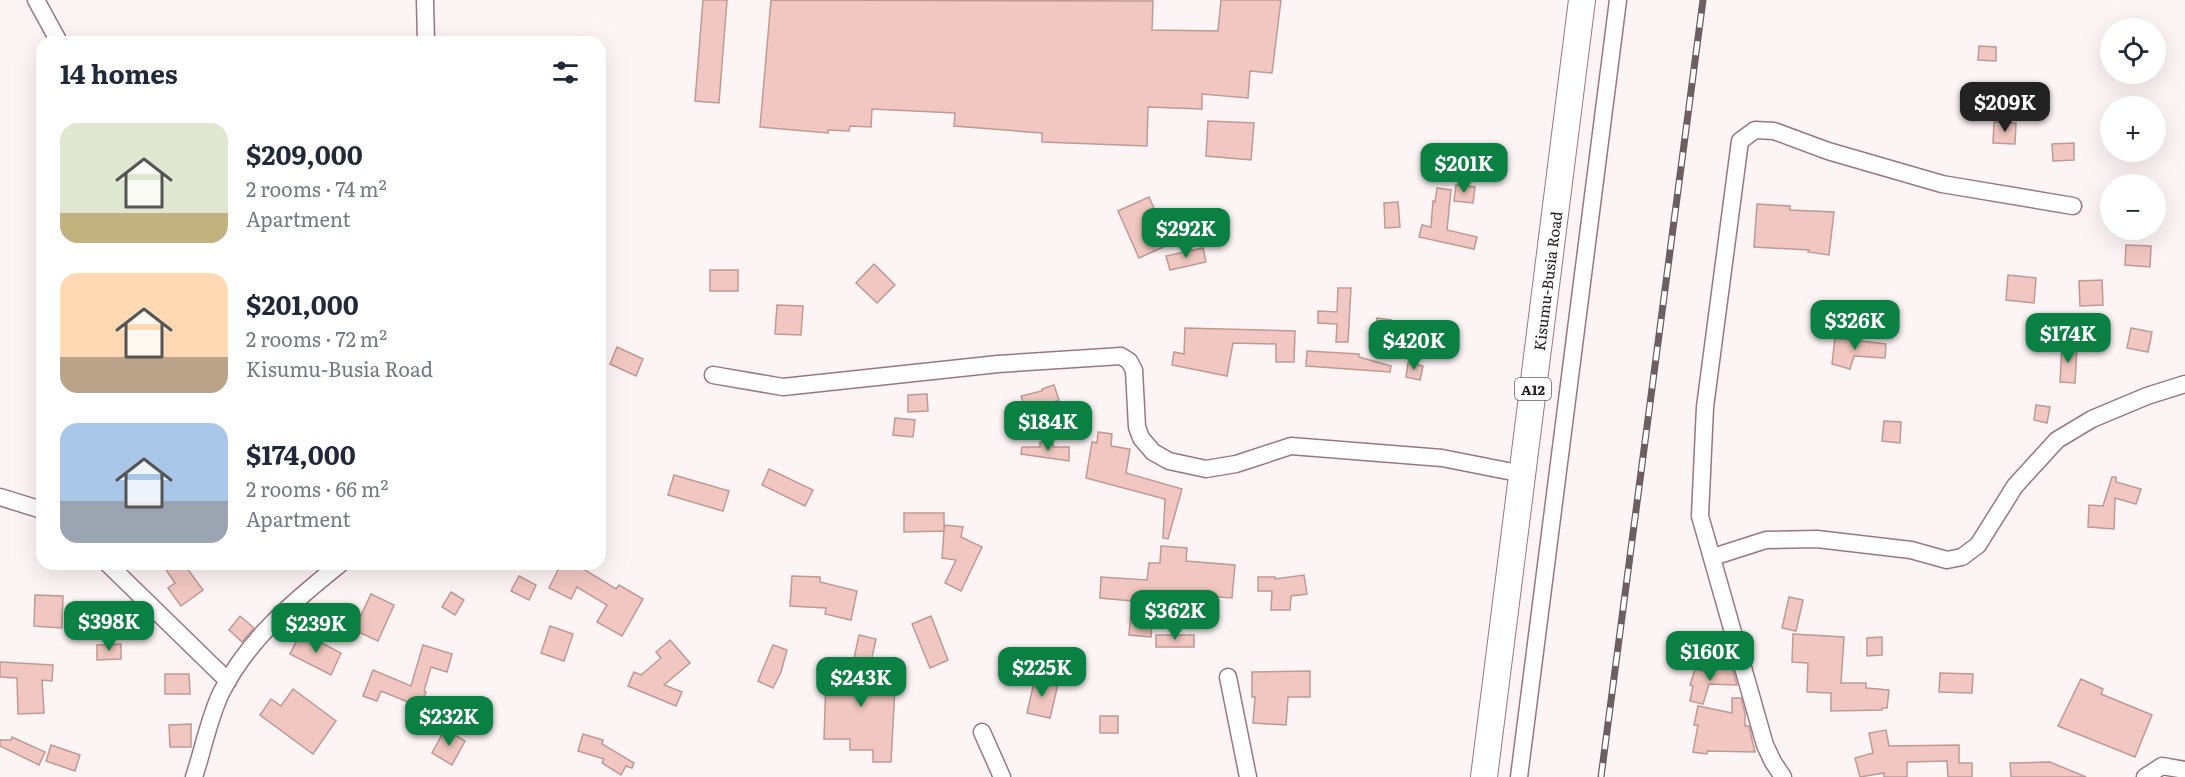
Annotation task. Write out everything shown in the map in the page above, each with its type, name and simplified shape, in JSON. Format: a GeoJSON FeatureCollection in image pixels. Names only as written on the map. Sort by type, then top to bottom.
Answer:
{"type":"FeatureCollection","features":[{"type":"Feature","properties":{"kind":"highway","name":"Kisumu-Busia Road"},"geometry":{"type":"LineString","coordinates":[[1484,777],[1582,0]]}},
{"type":"Feature","properties":{"kind":"street"},"geometry":{"type":"LineString","coordinates":[[36,0],[56,36]]}},
{"type":"Feature","properties":{"kind":"street"},"geometry":{"type":"LineString","coordinates":[[425,0],[426,36]]}},
{"type":"Feature","properties":{"kind":"street"},"geometry":{"type":"LineString","coordinates":[[1519,777],[1618,0]]}},
{"type":"Feature","properties":{"kind":"street"},"geometry":{"type":"LineString","coordinates":[[1783,777],[1765,745],[1700,516],[1705,406],[1740,141],[1755,130],[1774,131],[1828,151],[1942,184],[2073,206]]}},
{"type":"Feature","properties":{"kind":"street"},"geometry":{"type":"LineString","coordinates":[[713,375],[783,387],[998,364],[1121,356],[1129,361],[1134,370],[1137,427],[1141,438],[1153,452],[1169,461],[1206,469],[1236,464],[1291,446],[1442,458],[1523,474]]}},
{"type":"Feature","properties":{"kind":"street"},"geometry":{"type":"LineString","coordinates":[[1713,557],[1766,540],[1817,539],[1911,550],[1947,560],[1962,557],[1978,545],[2015,486],[2057,440],[2092,419],[2147,396],[2185,384]]}},
{"type":"Feature","properties":{"kind":"street"},"geometry":{"type":"LineString","coordinates":[[0,497],[36,508]]}},
{"type":"Feature","properties":{"kind":"street"},"geometry":{"type":"LineString","coordinates":[[114,570],[228,681]]}},
{"type":"Feature","properties":{"kind":"street"},"geometry":{"type":"LineString","coordinates":[[194,777],[220,695],[244,653],[288,607],[333,570]]}},
{"type":"Feature","properties":{"kind":"street"},"geometry":{"type":"LineString","coordinates":[[1228,677],[1248,777]]}},
{"type":"Feature","properties":{"kind":"street"},"geometry":{"type":"LineString","coordinates":[[982,732],[1002,777]]}},
{"type":"Feature","properties":{"kind":"street"},"geometry":{"type":"LineString","coordinates":[[2145,777],[2162,766],[2185,770]]}},
{"type":"Feature","properties":{"kind":"building"},"geometry":{"type":"Polygon","coordinates":[[[703,0],[727,0],[719,103],[695,101],[703,0]]]}},
{"type":"Feature","properties":{"kind":"building"},"geometry":{"type":"Polygon","coordinates":[[[771,0],[1153,1],[1152,30],[1218,31],[1221,0],[1281,0],[1272,73],[1250,71],[1248,98],[1202,94],[1202,109],[1148,107],[1147,146],[1042,142],[1042,133],[954,126],[955,113],[872,109],[871,127],[850,126],[849,131],[828,130],[828,133],[760,127],[771,0]]]}},
{"type":"Feature","properties":{"kind":"building"},"geometry":{"type":"Polygon","coordinates":[[[1979,46],[1996,47],[1996,61],[1978,60],[1979,46]]]}},
{"type":"Feature","properties":{"kind":"building"},"geometry":{"type":"Polygon","coordinates":[[[1208,121],[1254,123],[1251,160],[1206,156],[1208,121]]]}},
{"type":"Feature","properties":{"kind":"building"},"geometry":{"type":"Polygon","coordinates":[[[1994,122],[2016,123],[2015,144],[1993,143],[1994,122]]]}},
{"type":"Feature","properties":{"kind":"building"},"geometry":{"type":"Polygon","coordinates":[[[2074,143],[2074,160],[2053,161],[2052,144],[2074,143]]]}},
{"type":"Feature","properties":{"kind":"building"},"geometry":{"type":"Polygon","coordinates":[[[1456,185],[1475,187],[1473,203],[1454,201],[1456,185]]]}},
{"type":"Feature","properties":{"kind":"building"},"geometry":{"type":"Polygon","coordinates":[[[1437,188],[1451,190],[1447,230],[1477,237],[1474,249],[1419,237],[1422,225],[1431,227],[1433,201],[1435,202],[1437,188]]]}},
{"type":"Feature","properties":{"kind":"building"},"geometry":{"type":"Polygon","coordinates":[[[1149,197],[1170,244],[1139,258],[1118,211],[1149,197]]]}},
{"type":"Feature","properties":{"kind":"building"},"geometry":{"type":"Polygon","coordinates":[[[1398,202],[1400,227],[1385,228],[1384,203],[1398,202]]]}},
{"type":"Feature","properties":{"kind":"building"},"geometry":{"type":"Polygon","coordinates":[[[1757,204],[1790,206],[1790,210],[1834,212],[1829,255],[1808,252],[1809,250],[1754,247],[1757,204]]]}},
{"type":"Feature","properties":{"kind":"building"},"geometry":{"type":"Polygon","coordinates":[[[2126,245],[2151,246],[2150,267],[2125,265],[2126,245]]]}},
{"type":"Feature","properties":{"kind":"building"},"geometry":{"type":"Polygon","coordinates":[[[1203,248],[1206,262],[1170,270],[1166,256],[1203,248]]]}},
{"type":"Feature","properties":{"kind":"building"},"geometry":{"type":"Polygon","coordinates":[[[874,264],[895,285],[877,303],[856,283],[874,264]]]}},
{"type":"Feature","properties":{"kind":"building"},"geometry":{"type":"Polygon","coordinates":[[[710,270],[738,270],[738,291],[710,291],[710,270]]]}},
{"type":"Feature","properties":{"kind":"building"},"geometry":{"type":"Polygon","coordinates":[[[2008,275],[2036,278],[2034,303],[2006,300],[2008,275]]]}},
{"type":"Feature","properties":{"kind":"building"},"geometry":{"type":"Polygon","coordinates":[[[2102,280],[2103,305],[2080,306],[2079,281],[2102,280]]]}},
{"type":"Feature","properties":{"kind":"building"},"geometry":{"type":"Polygon","coordinates":[[[1338,288],[1351,288],[1348,342],[1336,342],[1337,324],[1318,323],[1318,311],[1337,312],[1338,288]]]}},
{"type":"Feature","properties":{"kind":"building"},"geometry":{"type":"Polygon","coordinates":[[[777,305],[803,306],[801,335],[775,334],[777,305]]]}},
{"type":"Feature","properties":{"kind":"building"},"geometry":{"type":"Polygon","coordinates":[[[1377,318],[1391,320],[1389,337],[1375,335],[1377,318]]]}},
{"type":"Feature","properties":{"kind":"building"},"geometry":{"type":"Polygon","coordinates":[[[1185,328],[1295,331],[1294,362],[1276,362],[1276,344],[1233,343],[1227,376],[1172,365],[1174,352],[1184,354],[1185,328]]]}},
{"type":"Feature","properties":{"kind":"building"},"geometry":{"type":"Polygon","coordinates":[[[2131,328],[2152,332],[2148,352],[2127,348],[2131,328]]]}},
{"type":"Feature","properties":{"kind":"building"},"geometry":{"type":"Polygon","coordinates":[[[1835,338],[1886,344],[1885,358],[1854,356],[1850,369],[1832,364],[1835,338]]]}},
{"type":"Feature","properties":{"kind":"building"},"geometry":{"type":"Polygon","coordinates":[[[2062,346],[2077,347],[2075,383],[2060,382],[2062,346]]]}},
{"type":"Feature","properties":{"kind":"building"},"geometry":{"type":"Polygon","coordinates":[[[617,347],[643,359],[636,376],[610,364],[617,347]]]}},
{"type":"Feature","properties":{"kind":"building"},"geometry":{"type":"Polygon","coordinates":[[[1307,351],[1359,354],[1359,357],[1391,366],[1390,372],[1306,366],[1307,351]]]}},
{"type":"Feature","properties":{"kind":"building"},"geometry":{"type":"Polygon","coordinates":[[[1408,363],[1423,366],[1420,380],[1406,377],[1408,363]]]}},
{"type":"Feature","properties":{"kind":"building"},"geometry":{"type":"Polygon","coordinates":[[[1054,385],[1059,400],[1044,405],[1045,409],[1026,413],[1021,396],[1042,391],[1054,385]]]}},
{"type":"Feature","properties":{"kind":"building"},"geometry":{"type":"Polygon","coordinates":[[[927,394],[928,411],[908,412],[908,395],[927,394]]]}},
{"type":"Feature","properties":{"kind":"building"},"geometry":{"type":"Polygon","coordinates":[[[2036,405],[2050,407],[2047,423],[2034,420],[2036,405]]]}},
{"type":"Feature","properties":{"kind":"building"},"geometry":{"type":"Polygon","coordinates":[[[895,418],[915,420],[913,437],[893,435],[895,418]]]}},
{"type":"Feature","properties":{"kind":"building"},"geometry":{"type":"Polygon","coordinates":[[[1884,421],[1901,422],[1900,443],[1882,441],[1884,421]]]}},
{"type":"Feature","properties":{"kind":"building"},"geometry":{"type":"Polygon","coordinates":[[[1098,432],[1112,434],[1111,446],[1130,449],[1126,473],[1182,489],[1168,539],[1163,538],[1165,499],[1086,478],[1092,442],[1097,443],[1098,432]]]}},
{"type":"Feature","properties":{"kind":"building"},"geometry":{"type":"Polygon","coordinates":[[[1040,442],[1053,444],[1053,447],[1069,447],[1069,461],[1021,454],[1022,447],[1040,447],[1040,442]]]}},
{"type":"Feature","properties":{"kind":"building"},"geometry":{"type":"Polygon","coordinates":[[[769,469],[813,490],[805,506],[762,485],[769,469]]]}},
{"type":"Feature","properties":{"kind":"building"},"geometry":{"type":"Polygon","coordinates":[[[674,475],[729,491],[723,511],[668,495],[674,475]]]}},
{"type":"Feature","properties":{"kind":"building"},"geometry":{"type":"Polygon","coordinates":[[[2112,477],[2116,477],[2116,482],[2141,489],[2136,504],[2115,498],[2114,529],[2088,527],[2089,505],[2103,506],[2112,477]]]}},
{"type":"Feature","properties":{"kind":"building"},"geometry":{"type":"Polygon","coordinates":[[[904,513],[944,513],[944,530],[945,525],[963,527],[961,537],[982,547],[961,591],[945,583],[956,560],[942,558],[944,531],[904,532],[904,513]]]}},
{"type":"Feature","properties":{"kind":"building"},"geometry":{"type":"Polygon","coordinates":[[[1161,546],[1187,548],[1186,561],[1235,565],[1232,598],[1154,592],[1151,637],[1129,635],[1132,601],[1100,598],[1101,577],[1147,580],[1149,563],[1160,563],[1161,546]]]}},
{"type":"Feature","properties":{"kind":"building"},"geometry":{"type":"Polygon","coordinates":[[[166,570],[188,570],[203,590],[181,606],[168,588],[175,583],[166,570]]]}},
{"type":"Feature","properties":{"kind":"building"},"geometry":{"type":"Polygon","coordinates":[[[558,570],[585,570],[616,589],[619,585],[643,599],[622,636],[597,622],[607,605],[577,587],[571,599],[549,588],[558,570]]]}},
{"type":"Feature","properties":{"kind":"building"},"geometry":{"type":"Polygon","coordinates":[[[1304,575],[1307,594],[1291,596],[1290,610],[1271,610],[1272,591],[1258,591],[1258,577],[1275,577],[1275,579],[1304,575]]]}},
{"type":"Feature","properties":{"kind":"building"},"geometry":{"type":"Polygon","coordinates":[[[519,576],[536,585],[529,600],[511,591],[519,576]]]}},
{"type":"Feature","properties":{"kind":"building"},"geometry":{"type":"Polygon","coordinates":[[[792,576],[820,577],[820,582],[857,591],[851,620],[825,614],[826,608],[790,606],[792,576]]]}},
{"type":"Feature","properties":{"kind":"building"},"geometry":{"type":"Polygon","coordinates":[[[451,592],[464,600],[455,615],[442,607],[451,592]]]}},
{"type":"Feature","properties":{"kind":"building"},"geometry":{"type":"Polygon","coordinates":[[[371,594],[394,605],[378,641],[354,630],[371,594]]]}},
{"type":"Feature","properties":{"kind":"building"},"geometry":{"type":"Polygon","coordinates":[[[35,595],[63,596],[62,628],[34,626],[35,595]]]}},
{"type":"Feature","properties":{"kind":"building"},"geometry":{"type":"Polygon","coordinates":[[[1789,597],[1803,600],[1796,631],[1782,628],[1789,597]]]}},
{"type":"Feature","properties":{"kind":"building"},"geometry":{"type":"Polygon","coordinates":[[[130,601],[152,621],[142,630],[122,609],[130,601]]]}},
{"type":"Feature","properties":{"kind":"building"},"geometry":{"type":"Polygon","coordinates":[[[240,616],[254,628],[242,642],[229,630],[240,616]]]}},
{"type":"Feature","properties":{"kind":"building"},"geometry":{"type":"Polygon","coordinates":[[[931,616],[948,660],[930,668],[912,624],[931,616]]]}},
{"type":"Feature","properties":{"kind":"building"},"geometry":{"type":"Polygon","coordinates":[[[550,626],[573,634],[564,661],[541,653],[550,626]]]}},
{"type":"Feature","properties":{"kind":"building"},"geometry":{"type":"Polygon","coordinates":[[[301,632],[341,653],[331,675],[290,654],[301,632]]]}},
{"type":"Feature","properties":{"kind":"building"},"geometry":{"type":"Polygon","coordinates":[[[1793,634],[1844,637],[1841,683],[1866,683],[1866,688],[1889,690],[1887,708],[1831,711],[1831,693],[1807,692],[1808,663],[1792,662],[1793,634]]]}},
{"type":"Feature","properties":{"kind":"building"},"geometry":{"type":"Polygon","coordinates":[[[859,635],[876,639],[866,685],[895,687],[891,762],[873,762],[873,750],[850,750],[850,739],[824,739],[826,681],[849,682],[859,635]]]}},
{"type":"Feature","properties":{"kind":"building"},"geometry":{"type":"Polygon","coordinates":[[[1156,635],[1194,635],[1194,647],[1156,647],[1156,635]]]}},
{"type":"Feature","properties":{"kind":"building"},"geometry":{"type":"Polygon","coordinates":[[[1882,637],[1882,655],[1867,656],[1867,638],[1882,637]]]}},
{"type":"Feature","properties":{"kind":"building"},"geometry":{"type":"Polygon","coordinates":[[[670,640],[690,663],[664,685],[682,692],[676,706],[628,686],[634,672],[641,675],[661,658],[656,652],[670,640]]]}},
{"type":"Feature","properties":{"kind":"building"},"geometry":{"type":"Polygon","coordinates":[[[121,644],[121,659],[97,660],[97,645],[121,644]]]}},
{"type":"Feature","properties":{"kind":"building"},"geometry":{"type":"Polygon","coordinates":[[[423,645],[452,654],[447,672],[431,667],[424,691],[426,692],[420,707],[381,691],[377,701],[363,696],[373,670],[411,686],[423,645]]]}},
{"type":"Feature","properties":{"kind":"building"},"geometry":{"type":"Polygon","coordinates":[[[773,645],[787,650],[781,672],[773,688],[758,681],[773,645]]]}},
{"type":"Feature","properties":{"kind":"building"},"geometry":{"type":"Polygon","coordinates":[[[0,662],[53,665],[52,681],[42,680],[44,713],[18,714],[17,678],[0,677],[0,662]]]}},
{"type":"Feature","properties":{"kind":"building"},"geometry":{"type":"Polygon","coordinates":[[[1714,666],[1732,667],[1737,685],[1709,684],[1703,704],[1690,701],[1693,686],[1690,685],[1695,669],[1714,674],[1714,666]]]}},
{"type":"Feature","properties":{"kind":"building"},"geometry":{"type":"Polygon","coordinates":[[[1310,671],[1310,697],[1288,697],[1286,725],[1253,723],[1255,697],[1252,697],[1252,672],[1310,671]]]}},
{"type":"Feature","properties":{"kind":"building"},"geometry":{"type":"Polygon","coordinates":[[[1940,673],[1973,674],[1972,693],[1939,692],[1940,673]]]}},
{"type":"Feature","properties":{"kind":"building"},"geometry":{"type":"Polygon","coordinates":[[[165,674],[189,674],[190,694],[165,694],[165,674]]]}},
{"type":"Feature","properties":{"kind":"building"},"geometry":{"type":"Polygon","coordinates":[[[1035,678],[1058,684],[1050,718],[1027,713],[1035,678]]]}},
{"type":"Feature","properties":{"kind":"building"},"geometry":{"type":"Polygon","coordinates":[[[2081,679],[2103,689],[2101,694],[2152,715],[2135,757],[2058,726],[2081,679]]]}},
{"type":"Feature","properties":{"kind":"building"},"geometry":{"type":"Polygon","coordinates":[[[293,689],[336,721],[313,754],[260,715],[271,699],[281,706],[293,689]]]}},
{"type":"Feature","properties":{"kind":"building"},"geometry":{"type":"Polygon","coordinates":[[[1732,698],[1741,698],[1745,713],[1745,726],[1749,726],[1755,752],[1707,751],[1707,754],[1693,752],[1698,725],[1694,725],[1698,706],[1732,713],[1732,698]]]}},
{"type":"Feature","properties":{"kind":"building"},"geometry":{"type":"Polygon","coordinates":[[[1100,716],[1118,716],[1118,733],[1100,733],[1100,716]]]}},
{"type":"Feature","properties":{"kind":"building"},"geometry":{"type":"Polygon","coordinates":[[[191,724],[191,747],[170,747],[169,725],[191,724]]]}},
{"type":"Feature","properties":{"kind":"building"},"geometry":{"type":"Polygon","coordinates":[[[445,729],[465,741],[452,765],[432,753],[445,729]]]}},
{"type":"Feature","properties":{"kind":"building"},"geometry":{"type":"Polygon","coordinates":[[[1886,730],[1889,746],[1959,745],[1959,763],[1972,763],[1972,777],[1948,777],[1947,761],[1907,762],[1907,777],[1884,777],[1884,773],[1860,777],[1855,758],[1873,753],[1869,733],[1886,730]]]}},
{"type":"Feature","properties":{"kind":"building"},"geometry":{"type":"Polygon","coordinates":[[[583,734],[603,740],[602,744],[634,763],[632,768],[626,766],[621,775],[602,763],[604,759],[578,751],[583,734]]]}},
{"type":"Feature","properties":{"kind":"building"},"geometry":{"type":"Polygon","coordinates":[[[12,737],[45,752],[39,765],[0,746],[0,740],[11,740],[12,737]]]}},
{"type":"Feature","properties":{"kind":"building"},"geometry":{"type":"Polygon","coordinates":[[[51,745],[80,755],[75,771],[46,761],[51,745]]]}},
{"type":"Feature","properties":{"kind":"building"},"geometry":{"type":"Polygon","coordinates":[[[2050,762],[2086,777],[2011,777],[2010,763],[2050,762]]]}},
{"type":"Feature","properties":{"kind":"railway"},"geometry":{"type":"LineString","coordinates":[[1601,777],[1703,0]]}}]}
